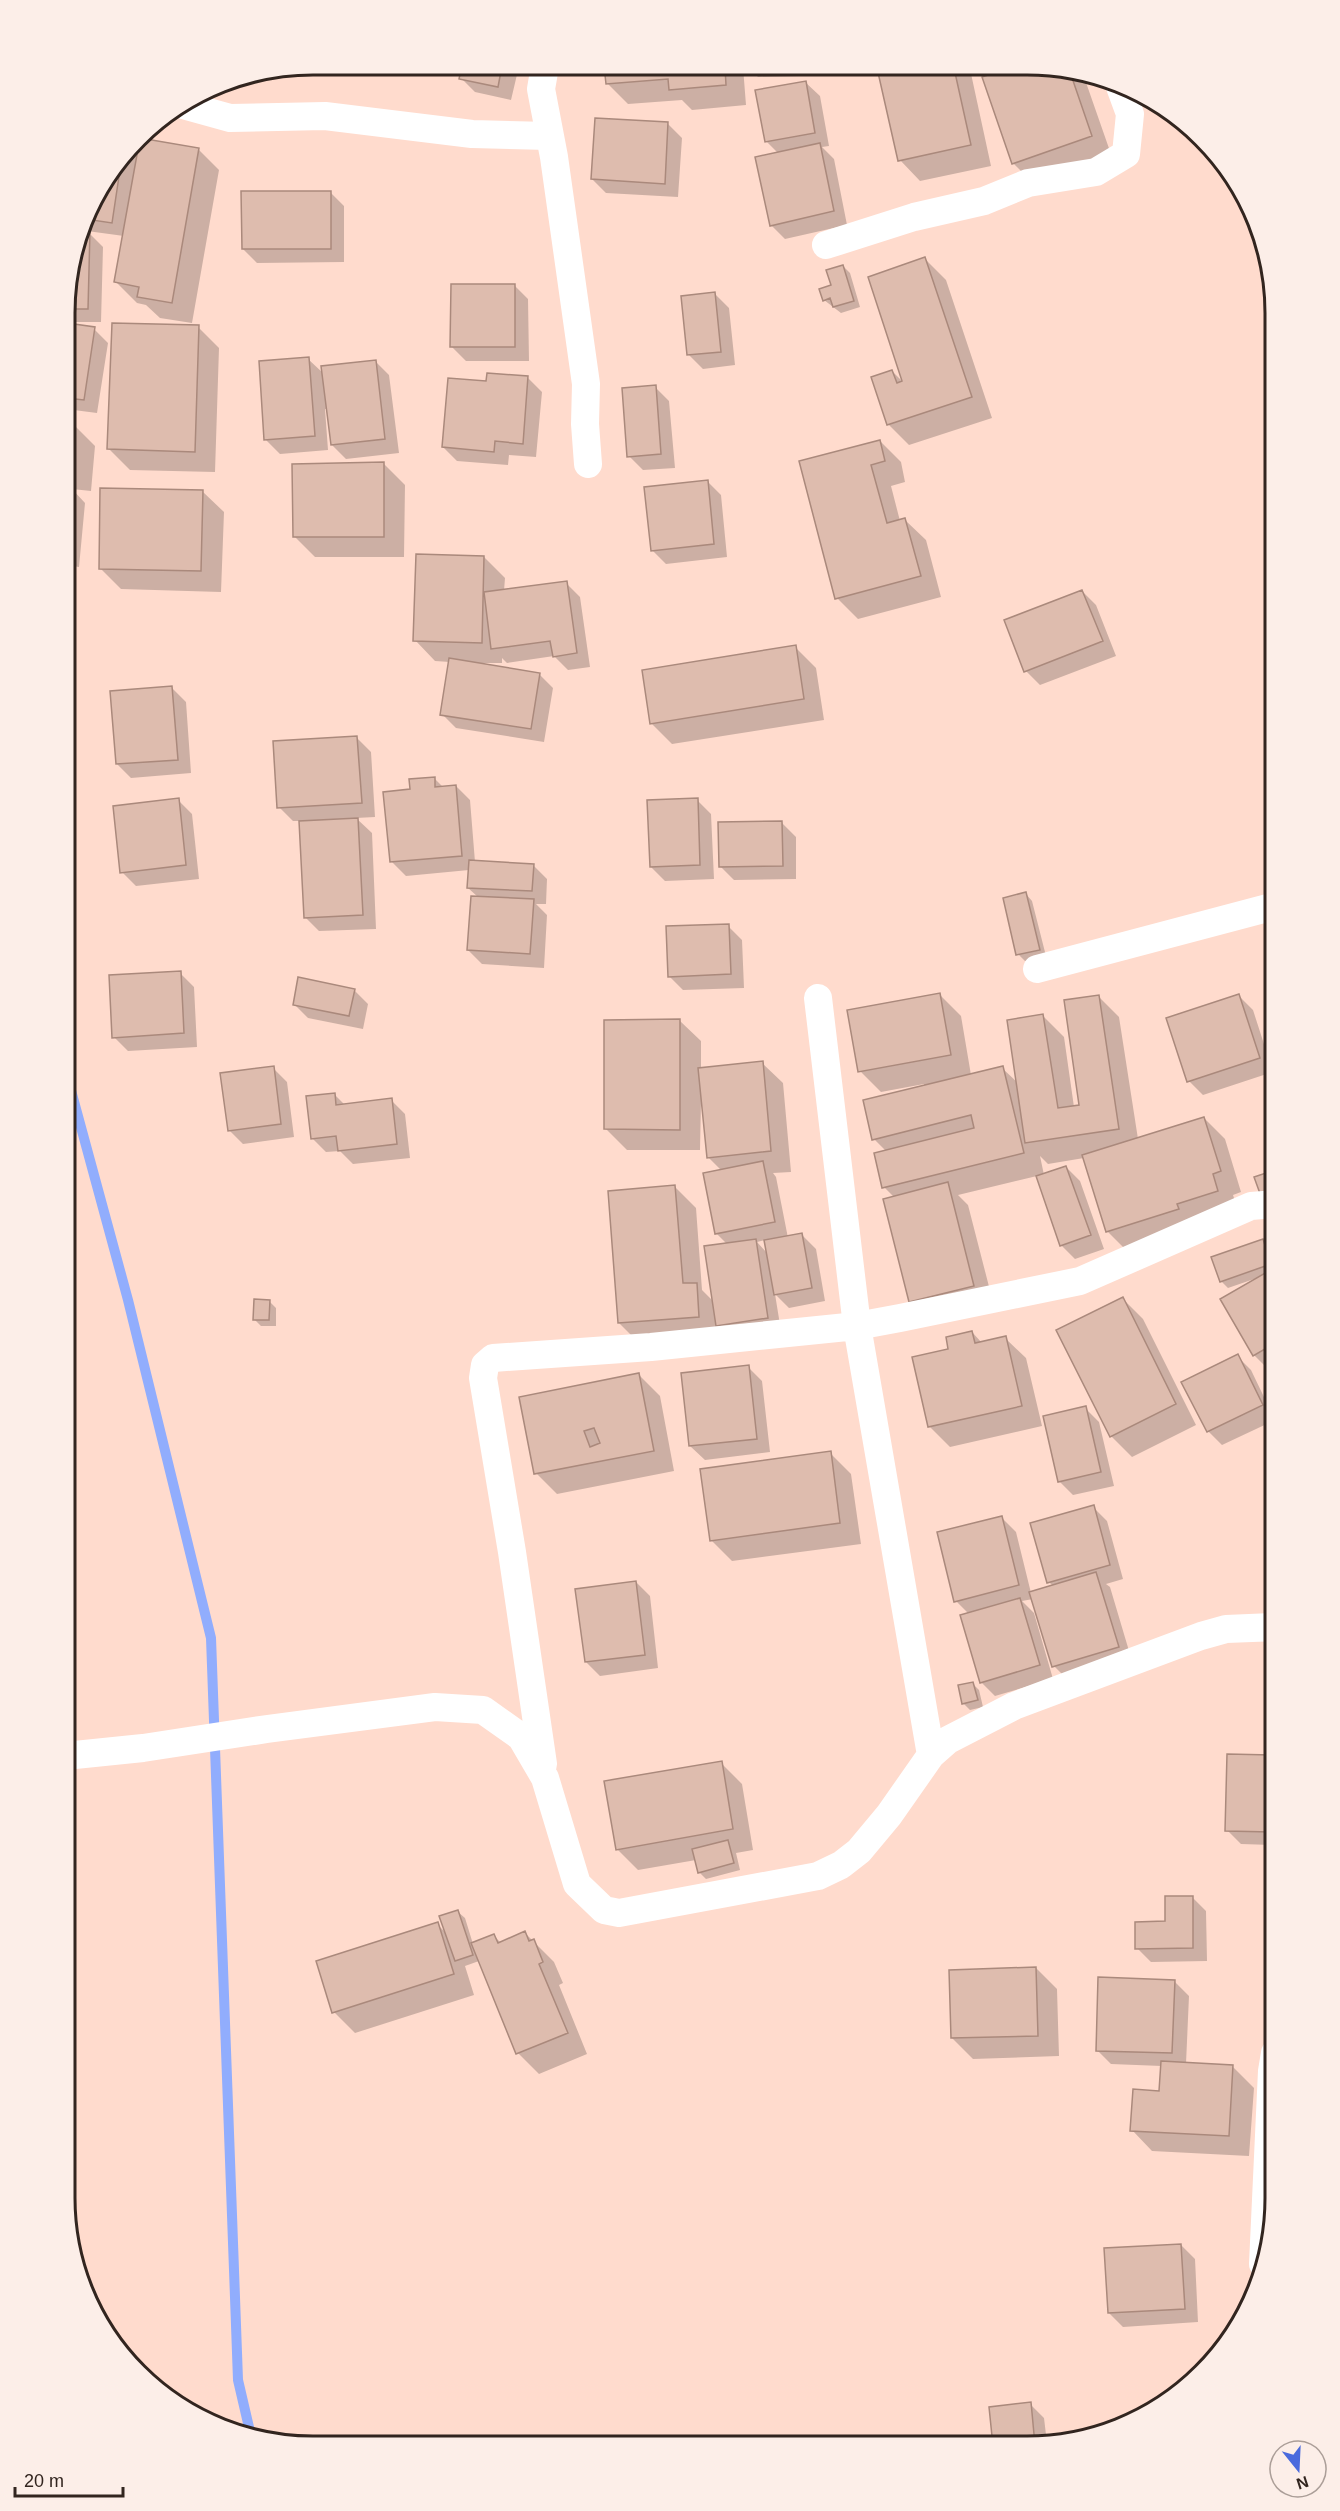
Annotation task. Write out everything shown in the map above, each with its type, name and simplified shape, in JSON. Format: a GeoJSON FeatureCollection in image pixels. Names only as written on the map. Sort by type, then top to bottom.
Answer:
{"type":"FeatureCollection","features":[{"type":"Feature","properties":{"kind":"street"},"geometry":{"type":"LineString","coordinates":[[543,75],[541,89],[586,384],[585,423],[588,464]]}},
{"type":"Feature","properties":{"kind":"street"},"geometry":{"type":"LineString","coordinates":[[826,245],[914,217],[984,201],[1028,183],[1096,172],[1126,154],[1130,114],[1123,96]]}},
{"type":"Feature","properties":{"kind":"street"},"geometry":{"type":"LineString","coordinates":[[193,108],[230,118],[325,116],[472,134],[549,136]]}},
{"type":"Feature","properties":{"kind":"street"},"geometry":{"type":"LineString","coordinates":[[1037,969],[1265,909]]}},
{"type":"Feature","properties":{"kind":"street"},"geometry":{"type":"LineString","coordinates":[[818,998],[857,1326],[931,1755]]}},
{"type":"Feature","properties":{"kind":"street"},"geometry":{"type":"LineString","coordinates":[[1265,1205],[1251,1206],[1080,1281],[857,1326],[651,1347],[493,1358],[485,1365],[483,1378],[512,1552],[545,1778],[577,1884],[603,1910],[619,1913],[818,1876],[842,1865],[859,1851],[889,1815],[931,1755],[948,1740],[1014,1706],[1201,1636],[1226,1629],[1265,1627]]}},
{"type":"Feature","properties":{"kind":"street"},"geometry":{"type":"LineString","coordinates":[[75,1755],[143,1748],[435,1707],[483,1710],[521,1737],[545,1778]]}},
{"type":"Feature","properties":{"kind":"building"},"geometry":{"type":"Polygon","coordinates":[[[460,75],[500,75],[498,87],[459,79],[460,75]]]}},
{"type":"Feature","properties":{"kind":"building"},"geometry":{"type":"Polygon","coordinates":[[[605,75],[725,75],[726,85],[669,90],[668,79],[606,84],[605,75]]]}},
{"type":"Feature","properties":{"kind":"building"},"geometry":{"type":"Polygon","coordinates":[[[879,75],[956,75],[971,145],[898,161],[879,75]]]}},
{"type":"Feature","properties":{"kind":"building"},"geometry":{"type":"Polygon","coordinates":[[[1027,75],[1073,80],[1092,136],[1012,164],[982,77],[1027,75]]]}},
{"type":"Feature","properties":{"kind":"building"},"geometry":{"type":"Polygon","coordinates":[[[806,81],[815,133],[765,142],[755,90],[806,81]]]}},
{"type":"Feature","properties":{"kind":"building"},"geometry":{"type":"Polygon","coordinates":[[[595,118],[668,122],[665,184],[591,179],[595,118]]]}},
{"type":"Feature","properties":{"kind":"building"},"geometry":{"type":"Polygon","coordinates":[[[150,140],[199,148],[172,303],[137,297],[139,287],[114,282],[137,153],[150,140]]]}},
{"type":"Feature","properties":{"kind":"building"},"geometry":{"type":"Polygon","coordinates":[[[820,143],[834,211],[770,226],[755,157],[820,143]]]}},
{"type":"Feature","properties":{"kind":"building"},"geometry":{"type":"Polygon","coordinates":[[[119,175],[112,223],[94,220],[119,175]]]}},
{"type":"Feature","properties":{"kind":"building"},"geometry":{"type":"Polygon","coordinates":[[[241,191],[331,191],[331,249],[242,249],[241,191]]]}},
{"type":"Feature","properties":{"kind":"building"},"geometry":{"type":"Polygon","coordinates":[[[90,231],[88,309],[75,309],[77,282],[83,251],[90,231]]]}},
{"type":"Feature","properties":{"kind":"building"},"geometry":{"type":"Polygon","coordinates":[[[925,257],[972,397],[887,425],[871,377],[892,370],[897,383],[902,381],[868,277],[925,257]]]}},
{"type":"Feature","properties":{"kind":"building"},"geometry":{"type":"Polygon","coordinates":[[[843,265],[854,301],[833,307],[830,298],[823,301],[819,289],[831,285],[826,270],[843,265]]]}},
{"type":"Feature","properties":{"kind":"building"},"geometry":{"type":"Polygon","coordinates":[[[451,284],[515,284],[515,347],[450,347],[451,284]]]}},
{"type":"Feature","properties":{"kind":"building"},"geometry":{"type":"Polygon","coordinates":[[[715,292],[721,352],[687,355],[681,296],[715,292]]]}},
{"type":"Feature","properties":{"kind":"building"},"geometry":{"type":"Polygon","coordinates":[[[112,323],[199,325],[195,452],[107,449],[112,323]]]}},
{"type":"Feature","properties":{"kind":"building"},"geometry":{"type":"Polygon","coordinates":[[[75,324],[95,327],[84,400],[75,399],[75,324]]]}},
{"type":"Feature","properties":{"kind":"building"},"geometry":{"type":"Polygon","coordinates":[[[309,357],[315,436],[264,440],[259,361],[309,357]]]}},
{"type":"Feature","properties":{"kind":"building"},"geometry":{"type":"Polygon","coordinates":[[[376,360],[385,439],[331,445],[321,366],[376,360]]]}},
{"type":"Feature","properties":{"kind":"building"},"geometry":{"type":"Polygon","coordinates":[[[487,373],[528,376],[523,444],[495,441],[494,452],[442,447],[448,378],[486,381],[487,373]]]}},
{"type":"Feature","properties":{"kind":"building"},"geometry":{"type":"Polygon","coordinates":[[[656,385],[661,454],[627,457],[622,388],[656,385]]]}},
{"type":"Feature","properties":{"kind":"building"},"geometry":{"type":"Polygon","coordinates":[[[880,440],[885,461],[871,465],[887,523],[905,518],[921,576],[835,599],[799,461],[880,440]]]}},
{"type":"Feature","properties":{"kind":"building"},"geometry":{"type":"Polygon","coordinates":[[[384,462],[384,537],[293,537],[292,464],[384,462]]]}},
{"type":"Feature","properties":{"kind":"building"},"geometry":{"type":"Polygon","coordinates":[[[708,480],[714,544],[651,551],[644,487],[708,480]]]}},
{"type":"Feature","properties":{"kind":"building"},"geometry":{"type":"Polygon","coordinates":[[[100,488],[203,490],[201,571],[99,569],[100,488]]]}},
{"type":"Feature","properties":{"kind":"building"},"geometry":{"type":"Polygon","coordinates":[[[416,554],[484,556],[482,643],[413,641],[416,554]]]}},
{"type":"Feature","properties":{"kind":"building"},"geometry":{"type":"Polygon","coordinates":[[[567,581],[577,653],[553,657],[550,641],[491,649],[484,592],[567,581]]]}},
{"type":"Feature","properties":{"kind":"building"},"geometry":{"type":"Polygon","coordinates":[[[1082,590],[1103,641],[1024,672],[1004,620],[1082,590]]]}},
{"type":"Feature","properties":{"kind":"building"},"geometry":{"type":"Polygon","coordinates":[[[796,645],[804,699],[650,724],[642,670],[796,645]]]}},
{"type":"Feature","properties":{"kind":"building"},"geometry":{"type":"Polygon","coordinates":[[[449,658],[540,673],[531,729],[440,715],[449,658]]]}},
{"type":"Feature","properties":{"kind":"building"},"geometry":{"type":"Polygon","coordinates":[[[172,686],[178,760],[116,764],[110,691],[172,686]]]}},
{"type":"Feature","properties":{"kind":"building"},"geometry":{"type":"Polygon","coordinates":[[[357,736],[362,803],[277,808],[273,741],[357,736]]]}},
{"type":"Feature","properties":{"kind":"building"},"geometry":{"type":"Polygon","coordinates":[[[435,777],[435,787],[456,785],[462,856],[390,862],[383,792],[410,789],[409,779],[435,777]]]}},
{"type":"Feature","properties":{"kind":"building"},"geometry":{"type":"Polygon","coordinates":[[[179,798],[186,865],[120,873],[113,806],[179,798]]]}},
{"type":"Feature","properties":{"kind":"building"},"geometry":{"type":"Polygon","coordinates":[[[698,798],[700,865],[650,867],[647,800],[698,798]]]}},
{"type":"Feature","properties":{"kind":"building"},"geometry":{"type":"Polygon","coordinates":[[[358,818],[363,915],[304,918],[299,821],[358,818]]]}},
{"type":"Feature","properties":{"kind":"building"},"geometry":{"type":"Polygon","coordinates":[[[782,821],[783,866],[719,867],[718,822],[782,821]]]}},
{"type":"Feature","properties":{"kind":"building"},"geometry":{"type":"Polygon","coordinates":[[[469,860],[534,864],[532,891],[467,888],[469,860]]]}},
{"type":"Feature","properties":{"kind":"building"},"geometry":{"type":"Polygon","coordinates":[[[1026,892],[1040,950],[1016,955],[1003,898],[1026,892]]]}},
{"type":"Feature","properties":{"kind":"building"},"geometry":{"type":"Polygon","coordinates":[[[471,896],[534,899],[530,954],[467,950],[471,896]]]}},
{"type":"Feature","properties":{"kind":"building"},"geometry":{"type":"Polygon","coordinates":[[[729,924],[731,974],[668,977],[666,926],[729,924]]]}},
{"type":"Feature","properties":{"kind":"building"},"geometry":{"type":"Polygon","coordinates":[[[181,971],[184,1033],[112,1038],[109,975],[181,971]]]}},
{"type":"Feature","properties":{"kind":"building"},"geometry":{"type":"Polygon","coordinates":[[[298,977],[355,989],[349,1016],[293,1005],[298,977]]]}},
{"type":"Feature","properties":{"kind":"building"},"geometry":{"type":"Polygon","coordinates":[[[940,993],[951,1055],[858,1072],[847,1010],[940,993]]]}},
{"type":"Feature","properties":{"kind":"building"},"geometry":{"type":"Polygon","coordinates":[[[1239,994],[1260,1058],[1187,1082],[1166,1018],[1239,994]]]}},
{"type":"Feature","properties":{"kind":"building"},"geometry":{"type":"Polygon","coordinates":[[[1099,995],[1119,1129],[1025,1143],[1007,1020],[1043,1014],[1058,1108],[1079,1105],[1064,1000],[1099,995]]]}},
{"type":"Feature","properties":{"kind":"building"},"geometry":{"type":"Polygon","coordinates":[[[680,1019],[680,1130],[604,1129],[604,1020],[680,1019]]]}},
{"type":"Feature","properties":{"kind":"building"},"geometry":{"type":"Polygon","coordinates":[[[763,1061],[771,1151],[707,1158],[698,1068],[763,1061]]]}},
{"type":"Feature","properties":{"kind":"building"},"geometry":{"type":"Polygon","coordinates":[[[274,1066],[281,1124],[228,1131],[220,1073],[274,1066]]]}},
{"type":"Feature","properties":{"kind":"building"},"geometry":{"type":"Polygon","coordinates":[[[1003,1066],[1024,1153],[882,1188],[874,1153],[974,1128],[971,1115],[872,1140],[863,1100],[1003,1066]]]}},
{"type":"Feature","properties":{"kind":"building"},"geometry":{"type":"Polygon","coordinates":[[[335,1093],[336,1105],[392,1098],[397,1144],[338,1151],[336,1136],[311,1139],[306,1096],[335,1093]]]}},
{"type":"Feature","properties":{"kind":"building"},"geometry":{"type":"Polygon","coordinates":[[[1204,1117],[1221,1171],[1213,1174],[1218,1191],[1177,1204],[1179,1209],[1106,1232],[1082,1155],[1204,1117]]]}},
{"type":"Feature","properties":{"kind":"building"},"geometry":{"type":"Polygon","coordinates":[[[763,1161],[775,1222],[715,1234],[703,1173],[763,1161]]]}},
{"type":"Feature","properties":{"kind":"building"},"geometry":{"type":"Polygon","coordinates":[[[1066,1166],[1091,1235],[1060,1246],[1036,1176],[1066,1166]]]}},
{"type":"Feature","properties":{"kind":"building"},"geometry":{"type":"Polygon","coordinates":[[[1265,1173],[1265,1198],[1262,1199],[1254,1177],[1265,1173]]]}},
{"type":"Feature","properties":{"kind":"building"},"geometry":{"type":"Polygon","coordinates":[[[948,1182],[974,1286],[909,1302],[883,1199],[948,1182]]]}},
{"type":"Feature","properties":{"kind":"building"},"geometry":{"type":"Polygon","coordinates":[[[675,1185],[683,1283],[697,1283],[699,1317],[618,1323],[608,1191],[675,1185]]]}},
{"type":"Feature","properties":{"kind":"building"},"geometry":{"type":"Polygon","coordinates":[[[802,1233],[812,1288],[774,1295],[764,1240],[802,1233]]]}},
{"type":"Feature","properties":{"kind":"building"},"geometry":{"type":"Polygon","coordinates":[[[756,1239],[768,1318],[716,1326],[704,1246],[756,1239]]]}},
{"type":"Feature","properties":{"kind":"building"},"geometry":{"type":"Polygon","coordinates":[[[1263,1239],[1265,1245],[1265,1266],[1220,1282],[1211,1257],[1263,1239]]]}},
{"type":"Feature","properties":{"kind":"building"},"geometry":{"type":"Polygon","coordinates":[[[1265,1273],[1265,1349],[1253,1356],[1220,1299],[1265,1273]]]}},
{"type":"Feature","properties":{"kind":"building"},"geometry":{"type":"Polygon","coordinates":[[[1123,1297],[1176,1404],[1110,1437],[1056,1330],[1123,1297]]]}},
{"type":"Feature","properties":{"kind":"building"},"geometry":{"type":"Polygon","coordinates":[[[254,1299],[270,1300],[269,1320],[253,1320],[254,1299]]]}},
{"type":"Feature","properties":{"kind":"building"},"geometry":{"type":"Polygon","coordinates":[[[972,1331],[975,1343],[1006,1336],[1022,1406],[928,1427],[912,1357],[948,1349],[946,1337],[972,1331]]]}},
{"type":"Feature","properties":{"kind":"building"},"geometry":{"type":"Polygon","coordinates":[[[1238,1354],[1263,1405],[1207,1432],[1181,1382],[1238,1354]]]}},
{"type":"Feature","properties":{"kind":"building"},"geometry":{"type":"Polygon","coordinates":[[[749,1365],[757,1439],[689,1446],[681,1373],[749,1365]]]}},
{"type":"Feature","properties":{"kind":"building"},"geometry":{"type":"Polygon","coordinates":[[[639,1373],[654,1451],[534,1474],[519,1397],[639,1373]],[[594,1428],[584,1431],[590,1447],[600,1443],[594,1428]]]}},
{"type":"Feature","properties":{"kind":"building"},"geometry":{"type":"Polygon","coordinates":[[[1086,1406],[1101,1472],[1058,1482],[1043,1416],[1086,1406]]]}},
{"type":"Feature","properties":{"kind":"building"},"geometry":{"type":"Polygon","coordinates":[[[831,1451],[840,1523],[710,1541],[700,1469],[831,1451]]]}},
{"type":"Feature","properties":{"kind":"building"},"geometry":{"type":"Polygon","coordinates":[[[1094,1505],[1110,1565],[1047,1583],[1030,1523],[1094,1505]]]}},
{"type":"Feature","properties":{"kind":"building"},"geometry":{"type":"Polygon","coordinates":[[[1002,1516],[1019,1585],[954,1602],[937,1532],[1002,1516]]]}},
{"type":"Feature","properties":{"kind":"building"},"geometry":{"type":"Polygon","coordinates":[[[1096,1572],[1119,1647],[1052,1667],[1029,1592],[1096,1572]]]}},
{"type":"Feature","properties":{"kind":"building"},"geometry":{"type":"Polygon","coordinates":[[[636,1581],[645,1655],[585,1662],[575,1589],[636,1581]]]}},
{"type":"Feature","properties":{"kind":"building"},"geometry":{"type":"Polygon","coordinates":[[[1020,1598],[1040,1665],[980,1683],[960,1615],[1020,1598]]]}},
{"type":"Feature","properties":{"kind":"building"},"geometry":{"type":"Polygon","coordinates":[[[973,1682],[978,1700],[962,1704],[958,1685],[973,1682]]]}},
{"type":"Feature","properties":{"kind":"building"},"geometry":{"type":"Polygon","coordinates":[[[1227,1754],[1265,1755],[1265,1832],[1225,1831],[1227,1754]]]}},
{"type":"Feature","properties":{"kind":"building"},"geometry":{"type":"Polygon","coordinates":[[[722,1761],[733,1829],[616,1850],[604,1781],[722,1761]]]}},
{"type":"Feature","properties":{"kind":"building"},"geometry":{"type":"Polygon","coordinates":[[[728,1840],[734,1863],[698,1873],[692,1849],[728,1840]]]}},
{"type":"Feature","properties":{"kind":"building"},"geometry":{"type":"Polygon","coordinates":[[[1165,1896],[1193,1896],[1193,1948],[1135,1949],[1135,1922],[1165,1921],[1165,1896]]]}},
{"type":"Feature","properties":{"kind":"building"},"geometry":{"type":"Polygon","coordinates":[[[458,1910],[473,1955],[455,1961],[439,1916],[458,1910]]]}},
{"type":"Feature","properties":{"kind":"building"},"geometry":{"type":"Polygon","coordinates":[[[438,1922],[454,1974],[332,2013],[316,1961],[438,1922]]]}},
{"type":"Feature","properties":{"kind":"building"},"geometry":{"type":"Polygon","coordinates":[[[525,1931],[529,1941],[534,1939],[543,1962],[539,1964],[568,2033],[516,2054],[471,1943],[494,1934],[498,1943],[525,1931]]]}},
{"type":"Feature","properties":{"kind":"building"},"geometry":{"type":"Polygon","coordinates":[[[1036,1967],[1038,2036],[951,2038],[949,1970],[1036,1967]]]}},
{"type":"Feature","properties":{"kind":"building"},"geometry":{"type":"Polygon","coordinates":[[[1098,1977],[1175,1980],[1172,2053],[1096,2051],[1098,1977]]]}},
{"type":"Feature","properties":{"kind":"building"},"geometry":{"type":"Polygon","coordinates":[[[1161,2061],[1233,2065],[1229,2136],[1130,2131],[1133,2089],[1159,2091],[1161,2061]]]}},
{"type":"Feature","properties":{"kind":"building"},"geometry":{"type":"Polygon","coordinates":[[[1181,2244],[1185,2309],[1108,2313],[1104,2248],[1181,2244]]]}},
{"type":"Feature","properties":{"kind":"building"},"geometry":{"type":"Polygon","coordinates":[[[1031,2402],[1034,2436],[992,2436],[989,2407],[1031,2402]]]}},
{"type":"Feature","properties":{"kind":"waterway"},"geometry":{"type":"LineString","coordinates":[[75,1105],[128,1300],[211,1638],[238,2380],[249,2427]]}}]}
